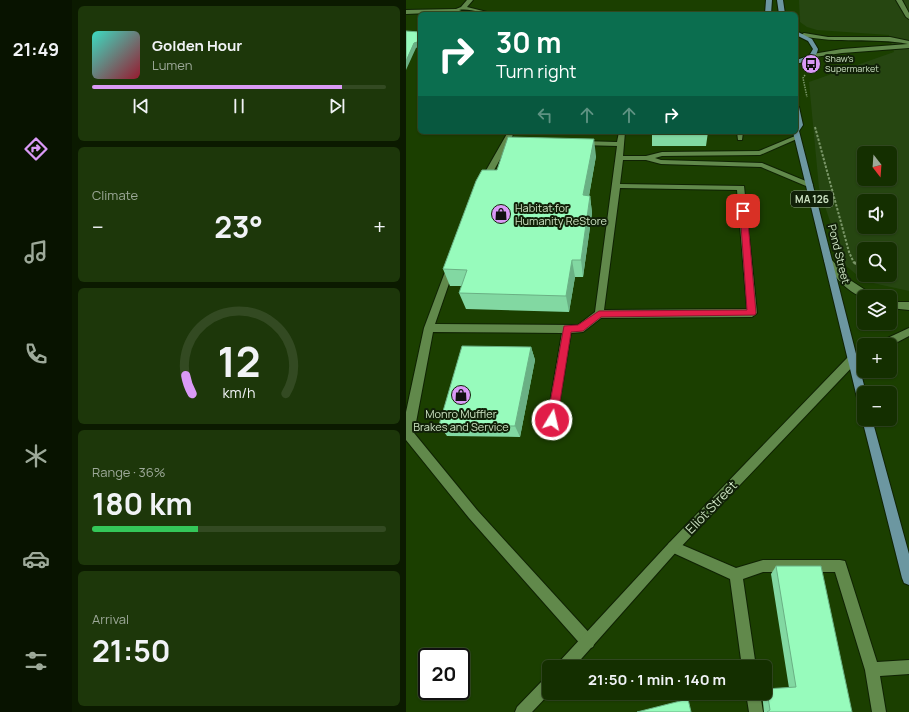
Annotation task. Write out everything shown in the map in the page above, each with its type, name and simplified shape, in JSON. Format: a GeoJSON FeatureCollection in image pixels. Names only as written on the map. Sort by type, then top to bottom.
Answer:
{"type":"FeatureCollection","features":[{"type":"Feature","properties":{"kind":"main road"},"geometry":{"type":"LineString","coordinates":[[768,12],[769,0]]}},
{"type":"Feature","properties":{"kind":"main road"},"geometry":{"type":"LineString","coordinates":[[780,0],[782,12]]}},
{"type":"Feature","properties":{"kind":"main road"},"geometry":{"type":"LineString","coordinates":[[798,34],[804,35],[816,44],[817,50],[815,55],[798,62]]}},
{"type":"Feature","properties":{"kind":"main road","name":"Pond Street"},"geometry":{"type":"LineString","coordinates":[[798,116],[800,125],[798,129]]}},
{"type":"Feature","properties":{"kind":"main road","name":"Pond Street"},"geometry":{"type":"LineString","coordinates":[[796,134],[859,386]]}},
{"type":"Feature","properties":{"kind":"main road"},"geometry":{"type":"LineString","coordinates":[[869,426],[909,578]]}},
{"type":"Feature","properties":{"kind":"street"},"geometry":{"type":"LineString","coordinates":[[406,12],[452,10],[465,11],[470,0]]}},
{"type":"Feature","properties":{"kind":"street"},"geometry":{"type":"LineString","coordinates":[[899,0],[909,17]]}},
{"type":"Feature","properties":{"kind":"street"},"geometry":{"type":"LineString","coordinates":[[804,35],[828,39],[890,39],[909,44]]}},
{"type":"Feature","properties":{"kind":"street"},"geometry":{"type":"LineString","coordinates":[[815,55],[909,44]]}},
{"type":"Feature","properties":{"kind":"street"},"geometry":{"type":"LineString","coordinates":[[599,314],[622,134]]}},
{"type":"Feature","properties":{"kind":"street"},"geometry":{"type":"LineString","coordinates":[[619,158],[646,158],[662,154],[760,153],[774,148],[795,134]]}},
{"type":"Feature","properties":{"kind":"street"},"geometry":{"type":"LineString","coordinates":[[479,191],[509,136],[522,141]]}},
{"type":"Feature","properties":{"kind":"street"},"geometry":{"type":"LineString","coordinates":[[575,143],[620,144]]}},
{"type":"Feature","properties":{"kind":"street"},"geometry":{"type":"LineString","coordinates":[[646,158],[661,162],[749,164],[762,166],[809,184]]}},
{"type":"Feature","properties":{"kind":"street"},"geometry":{"type":"LineString","coordinates":[[429,328],[580,328],[599,314],[752,313],[741,188],[616,186]]}},
{"type":"Feature","properties":{"kind":"street"},"geometry":{"type":"LineString","coordinates":[[455,255],[429,328],[408,434],[473,514],[588,642]]}},
{"type":"Feature","properties":{"kind":"street"},"geometry":{"type":"LineString","coordinates":[[828,261],[842,280],[857,290]]}},
{"type":"Feature","properties":{"kind":"street"},"geometry":{"type":"LineString","coordinates":[[897,305],[909,306]]}},
{"type":"Feature","properties":{"kind":"street"},"geometry":{"type":"LineString","coordinates":[[552,420],[567,328]]}},
{"type":"Feature","properties":{"kind":"street"},"geometry":{"type":"LineString","coordinates":[[897,338],[909,332]]}},
{"type":"Feature","properties":{"kind":"street","name":"Eliot Street"},"geometry":{"type":"LineString","coordinates":[[571,660],[673,547],[852,360],[857,358]]}},
{"type":"Feature","properties":{"kind":"street"},"geometry":{"type":"LineString","coordinates":[[673,547],[736,575],[763,566],[840,566],[872,670],[880,712]]}},
{"type":"Feature","properties":{"kind":"street"},"geometry":{"type":"LineString","coordinates":[[736,575],[748,660]]}},
{"type":"Feature","properties":{"kind":"street"},"geometry":{"type":"LineString","coordinates":[[872,670],[909,667]]}},
{"type":"Feature","properties":{"kind":"street"},"geometry":{"type":"LineString","coordinates":[[522,712],[542,691]]}},
{"type":"Feature","properties":{"kind":"street"},"geometry":{"type":"LineString","coordinates":[[754,700],[756,712]]}},
{"type":"Feature","properties":{"kind":"path"},"geometry":{"type":"LineString","coordinates":[[806,74],[803,78],[807,99]]}},
{"type":"Feature","properties":{"kind":"path"},"geometry":{"type":"LineString","coordinates":[[813,121],[849,252],[857,266]]}},
{"type":"Feature","properties":{"kind":"shaded area"},"geometry":{"type":"Polygon","coordinates":[[[799,0],[909,0],[909,291],[868,282],[897,282],[897,242],[857,242],[857,275],[844,264],[819,188],[809,82],[894,52],[889,35],[817,30],[807,27],[800,22],[799,0]]]}},
{"type":"Feature","properties":{"kind":"building"},"geometry":{"type":"Polygon","coordinates":[[[406,31],[418,32],[418,42],[414,43],[406,61],[406,31]]]}},
{"type":"Feature","properties":{"kind":"building"},"geometry":{"type":"Polygon","coordinates":[[[508,137],[594,139],[583,195],[590,196],[581,260],[572,260],[566,296],[459,293],[467,270],[443,269],[476,181],[482,170],[497,170],[508,137]]]}},
{"type":"Feature","properties":{"kind":"building"},"geometry":{"type":"Polygon","coordinates":[[[462,346],[531,347],[515,426],[439,425],[462,346]]]}},
{"type":"Feature","properties":{"kind":"building"},"geometry":{"type":"Polygon","coordinates":[[[776,566],[821,566],[852,712],[767,712],[770,710],[768,700],[772,700],[772,689],[796,687],[776,566]]]}},
{"type":"Feature","properties":{"kind":"building"},"geometry":{"type":"Polygon","coordinates":[[[688,700],[691,712],[637,712],[688,700]]]}},
{"type":"Feature","properties":{"kind":"place","name":"Shaw's Supermarket"},"geometry":{"type":"Point","coordinates":[811,64]}},
{"type":"Feature","properties":{"kind":"place","name":"Habitat for Humanity ReStore"},"geometry":{"type":"Point","coordinates":[501,214]}},
{"type":"Feature","properties":{"kind":"place","name":"Monro Muffler Brakes and Service"},"geometry":{"type":"Point","coordinates":[461,395]}},
{"type":"Feature","properties":{"kind":"route"},"geometry":{"type":"LineString","coordinates":[[552,420],[567,328],[580,328],[599,314],[752,313],[743,211]]}}]}
